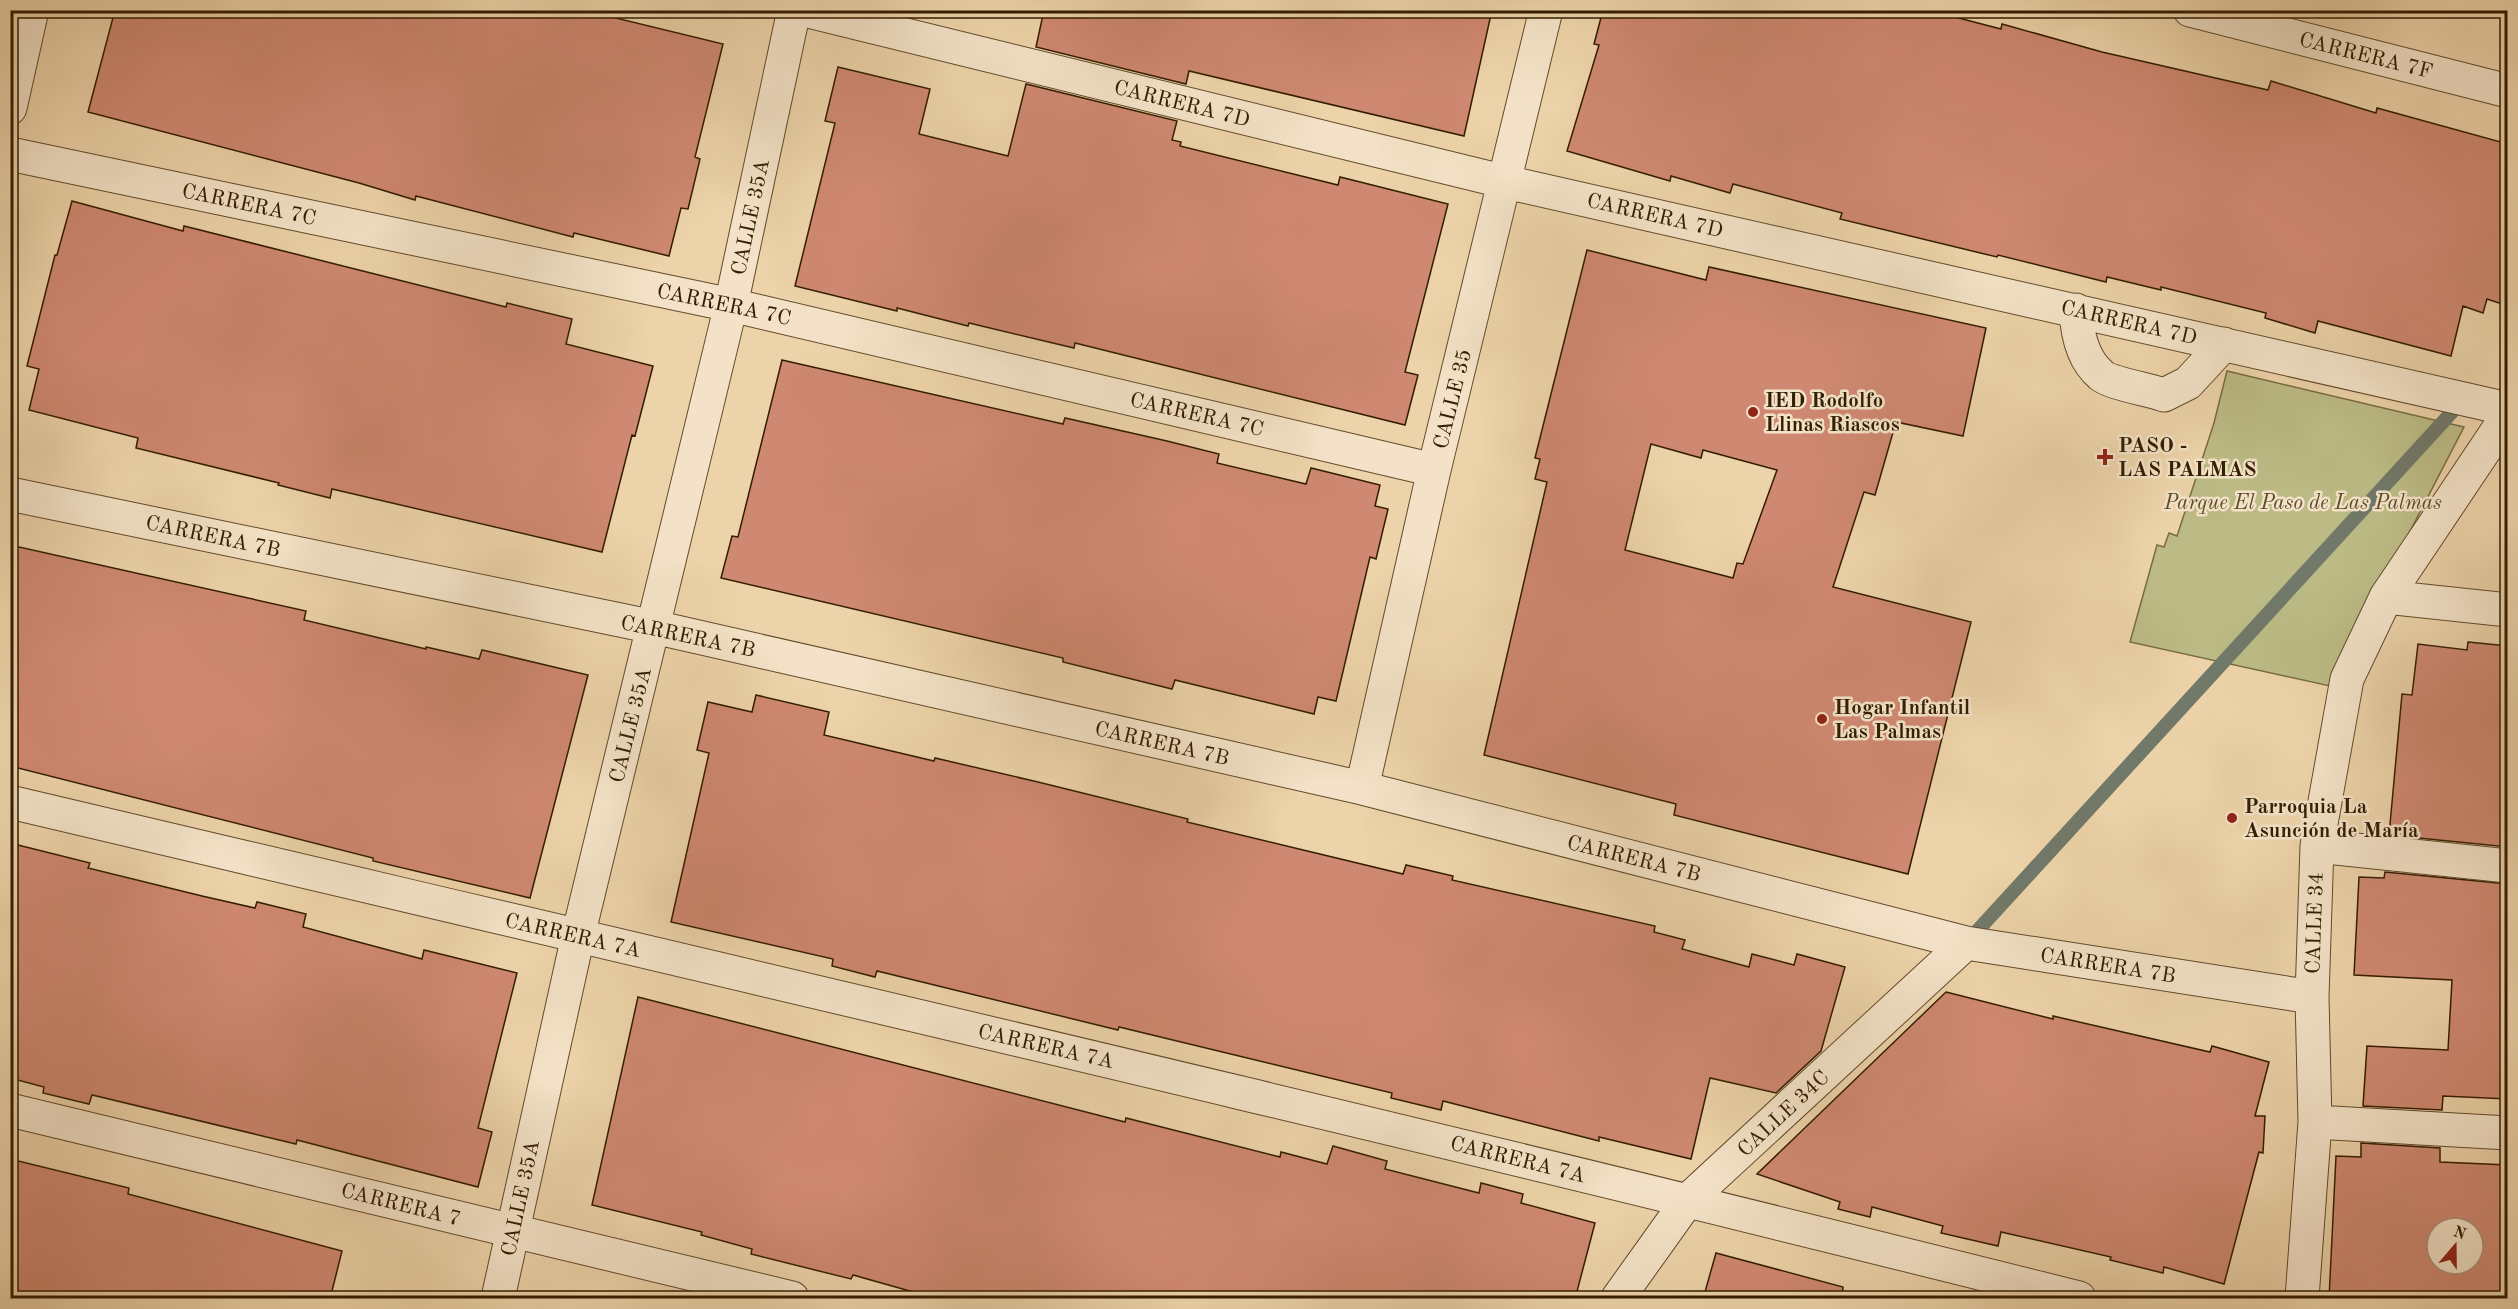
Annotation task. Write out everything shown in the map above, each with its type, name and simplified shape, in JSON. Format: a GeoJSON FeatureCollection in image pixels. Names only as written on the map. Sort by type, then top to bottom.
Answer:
{"type":"FeatureCollection","features":[{"type":"Feature","properties":{"kind":"street"},"geometry":{"type":"LineString","coordinates":[[10,108],[32,10]]}},
{"type":"Feature","properties":{"kind":"street","name":"CALLE 35A"},"geometry":{"type":"LineString","coordinates":[[498,1299],[578,936],[731,305],[794,10]]}},
{"type":"Feature","properties":{"kind":"street","name":"CARRERA 7D"},"geometry":{"type":"LineString","coordinates":[[804,10],[1506,182],[2508,409]]}},
{"type":"Feature","properties":{"kind":"street","name":"CALLE 35"},"geometry":{"type":"LineString","coordinates":[[1362,788],[1434,470],[1506,182],[1546,10]]}},
{"type":"Feature","properties":{"kind":"street","name":"CARRERA 7F"},"geometry":{"type":"LineString","coordinates":[[2190,10],[2508,91]]}},
{"type":"Feature","properties":{"kind":"street","name":"CARRERA 7C"},"geometry":{"type":"LineString","coordinates":[[10,154],[731,305],[1434,470]]}},
{"type":"Feature","properties":{"kind":"street"},"geometry":{"type":"LineString","coordinates":[[2076,310],[2077,334],[2101,376],[2164,395],[2188,383],[2224,344]]}},
{"type":"Feature","properties":{"kind":"street","name":"CALLE 34"},"geometry":{"type":"LineString","coordinates":[[2302,1299],[2315,1122],[2312,998],[2317,846],[2347,679],[2386,597],[2508,415]]}},
{"type":"Feature","properties":{"kind":"street","name":"CARRERA 7B"},"geometry":{"type":"LineString","coordinates":[[10,494],[654,627],[1362,788],[1966,943],[2312,998]]}},
{"type":"Feature","properties":{"kind":"street"},"geometry":{"type":"LineString","coordinates":[[2386,597],[2508,609]]}},
{"type":"Feature","properties":{"kind":"street","name":"CARRERA 7A"},"geometry":{"type":"LineString","coordinates":[[10,802],[1689,1200],[2079,1299]]}},
{"type":"Feature","properties":{"kind":"street"},"geometry":{"type":"LineString","coordinates":[[2317,846],[2508,866]]}},
{"type":"Feature","properties":{"kind":"street","name":"CALLE 34C"},"geometry":{"type":"LineString","coordinates":[[1618,1299],[1689,1200],[1966,943]]}},
{"type":"Feature","properties":{"kind":"street","name":"CARRERA 7"},"geometry":{"type":"LineString","coordinates":[[10,1110],[792,1299]]}},
{"type":"Feature","properties":{"kind":"street"},"geometry":{"type":"LineString","coordinates":[[2315,1122],[2508,1133]]}},
{"type":"Feature","properties":{"kind":"green space","name":"Parque El Paso de Las Palmas"},"geometry":{"type":"Polygon","coordinates":[[[2227,371],[2464,427],[2330,686],[2130,642],[2157,545],[2164,547],[2169,533],[2177,536],[2214,423],[2227,371]]]}},
{"type":"Feature","properties":{"kind":"building"},"geometry":{"type":"Polygon","coordinates":[[[115,10],[583,10],[723,44],[695,157],[700,159],[688,209],[681,208],[669,256],[574,233],[573,237],[416,196],[415,200],[359,183],[88,112],[115,10]]]}},
{"type":"Feature","properties":{"kind":"building"},"geometry":{"type":"Polygon","coordinates":[[[1044,10],[1492,10],[1464,136],[1189,71],[1186,84],[1036,47],[1044,10]]]}},
{"type":"Feature","properties":{"kind":"building"},"geometry":{"type":"Polygon","coordinates":[[[1603,10],[1928,10],[2001,29],[2002,24],[2102,52],[2268,90],[2271,81],[2376,113],[2377,108],[2508,144],[2508,306],[2487,299],[2483,313],[2463,306],[2451,356],[2318,321],[2315,333],[2265,318],[2266,313],[2161,287],[2161,290],[2107,277],[2106,282],[1840,219],[1842,213],[1733,184],[1730,193],[1671,176],[1670,181],[1567,151],[1599,45],[1594,44],[1603,10]]]}},
{"type":"Feature","properties":{"kind":"building"},"geometry":{"type":"Polygon","coordinates":[[[838,67],[930,89],[919,134],[1008,156],[1026,84],[1177,121],[1172,140],[1181,142],[1180,146],[1338,185],[1340,177],[1448,204],[1405,372],[1418,375],[1405,425],[1075,343],[1074,348],[969,323],[968,326],[897,308],[897,311],[795,286],[835,123],[825,121],[838,67]]]}},
{"type":"Feature","properties":{"kind":"building"},"geometry":{"type":"Polygon","coordinates":[[[72,201],[183,231],[184,226],[506,307],[507,303],[572,319],[566,344],[653,366],[635,436],[632,435],[602,552],[332,489],[330,498],[136,448],[138,438],[29,410],[39,369],[27,366],[55,255],[57,255],[72,201]]]}},
{"type":"Feature","properties":{"kind":"building"},"geometry":{"type":"Polygon","coordinates":[[[1587,250],[1706,280],[1709,267],[1986,328],[1963,436],[1896,422],[1875,495],[1864,492],[1833,587],[1971,622],[1908,874],[1674,815],[1676,804],[1484,755],[1547,482],[1535,479],[1540,459],[1535,458],[1587,250]],[[1651,444],[1625,550],[1733,578],[1737,563],[1743,564],[1777,470],[1703,450],[1701,458],[1651,444]]]}},
{"type":"Feature","properties":{"kind":"building"},"geometry":{"type":"Polygon","coordinates":[[[782,360],[1063,424],[1065,418],[1167,441],[1219,454],[1217,463],[1306,484],[1311,468],[1380,485],[1375,506],[1388,509],[1376,559],[1370,557],[1336,701],[1318,697],[1314,714],[1175,680],[1172,689],[1063,662],[1063,658],[721,578],[732,536],[738,537],[782,360]]]}},
{"type":"Feature","properties":{"kind":"building"},"geometry":{"type":"Polygon","coordinates":[[[10,545],[306,611],[304,620],[426,649],[426,647],[479,659],[482,650],[588,675],[530,898],[373,861],[373,858],[10,766],[10,545]]]}},
{"type":"Feature","properties":{"kind":"building"},"geometry":{"type":"Polygon","coordinates":[[[2468,642],[2508,646],[2508,847],[2389,835],[2402,694],[2412,695],[2418,644],[2467,650],[2468,642]]]}},
{"type":"Feature","properties":{"kind":"building"},"geometry":{"type":"Polygon","coordinates":[[[756,695],[829,712],[824,735],[1038,782],[1188,819],[1187,822],[1403,874],[1406,865],[1453,876],[1452,880],[1655,926],[1654,932],[1685,940],[1682,949],[1749,967],[1752,954],[1794,965],[1797,954],[1845,967],[1821,1051],[1776,1093],[1710,1078],[1691,1159],[1599,1137],[1599,1141],[1443,1101],[1441,1110],[1391,1098],[1392,1093],[1119,1027],[1118,1030],[877,971],[875,977],[832,966],[833,959],[671,922],[709,753],[697,750],[708,702],[752,712],[756,695]]]}},
{"type":"Feature","properties":{"kind":"building"},"geometry":{"type":"Polygon","coordinates":[[[10,843],[90,863],[88,868],[202,896],[255,908],[257,902],[306,914],[303,927],[422,959],[424,950],[517,973],[478,1128],[492,1132],[478,1187],[297,1140],[296,1144],[92,1095],[89,1104],[43,1093],[44,1087],[10,1078],[10,843]]]}},
{"type":"Feature","properties":{"kind":"building"},"geometry":{"type":"Polygon","coordinates":[[[2385,872],[2508,884],[2508,1099],[2443,1096],[2442,1110],[2363,1106],[2367,1046],[2448,1050],[2452,980],[2354,975],[2359,877],[2384,878],[2385,872]]]}},
{"type":"Feature","properties":{"kind":"building"},"geometry":{"type":"Polygon","coordinates":[[[1946,992],[2053,1019],[2053,1016],[2210,1052],[2212,1046],[2269,1062],[2255,1116],[2265,1116],[2263,1153],[2259,1152],[2224,1284],[2164,1267],[2163,1273],[2110,1260],[2111,1257],[2001,1232],[1998,1246],[1941,1233],[1943,1226],[1872,1207],[1870,1217],[1838,1209],[1840,1202],[1757,1174],[1946,992]]]}},
{"type":"Feature","properties":{"kind":"building"},"geometry":{"type":"Polygon","coordinates":[[[638,997],[1125,1122],[1126,1118],[1280,1157],[1281,1152],[1327,1164],[1333,1146],[1387,1161],[1385,1169],[1479,1193],[1481,1183],[1523,1194],[1521,1203],[1595,1223],[1575,1299],[938,1299],[853,1275],[851,1279],[751,1254],[752,1249],[701,1235],[702,1232],[592,1205],[638,997]]]}},
{"type":"Feature","properties":{"kind":"building"},"geometry":{"type":"Polygon","coordinates":[[[2361,1143],[2440,1148],[2440,1162],[2508,1165],[2508,1299],[2329,1299],[2336,1156],[2361,1157],[2361,1143]]]}},
{"type":"Feature","properties":{"kind":"building"},"geometry":{"type":"Polygon","coordinates":[[[10,1159],[129,1188],[128,1194],[342,1251],[330,1299],[10,1299],[10,1159]]]}},
{"type":"Feature","properties":{"kind":"building"},"geometry":{"type":"Polygon","coordinates":[[[1716,1253],[1843,1287],[1842,1299],[1703,1299],[1716,1253]]]}},
{"type":"Feature","properties":{"kind":"waterway"},"geometry":{"type":"LineString","coordinates":[[1968,941],[2463,400]]}},
{"type":"Feature","properties":{"kind":"place","name":"IED Rodolfo Llinas Riascos"},"geometry":{"type":"Point","coordinates":[1753,412]}},
{"type":"Feature","properties":{"kind":"place","name":"PASO - LAS PALMAS"},"geometry":{"type":"Point","coordinates":[2105,457]}},
{"type":"Feature","properties":{"kind":"place","name":"Hogar Infantil Las Palmas"},"geometry":{"type":"Point","coordinates":[1822,719]}},
{"type":"Feature","properties":{"kind":"place","name":"Parroquia La Asunción de María"},"geometry":{"type":"Point","coordinates":[2232,818]}}]}
